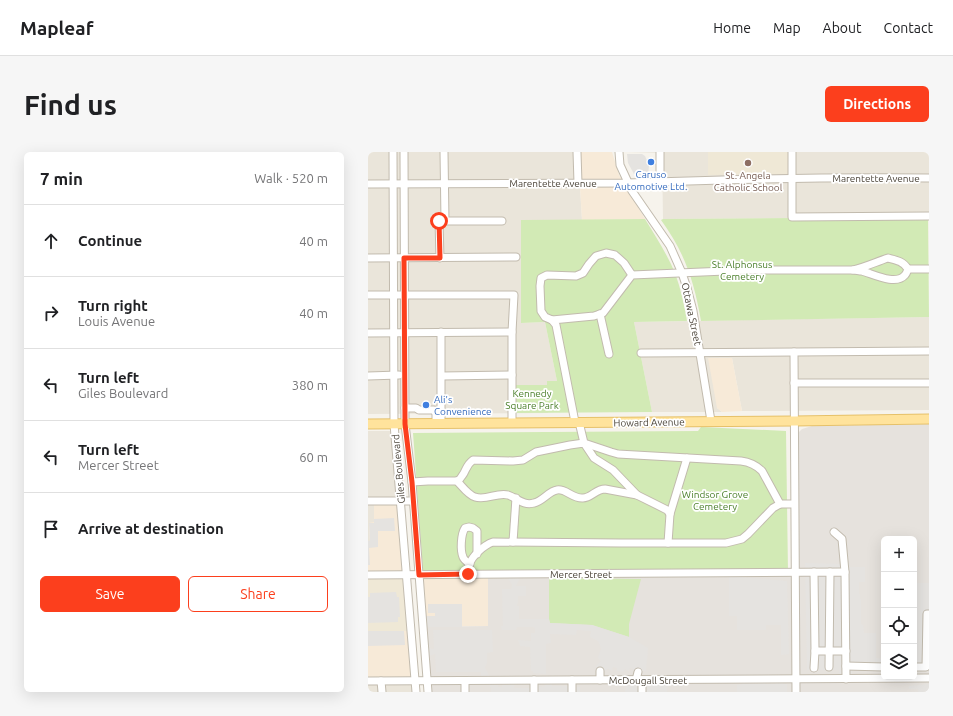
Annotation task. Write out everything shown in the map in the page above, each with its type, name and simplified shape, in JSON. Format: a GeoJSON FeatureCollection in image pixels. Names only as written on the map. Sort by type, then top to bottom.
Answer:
{"type":"FeatureCollection","features":[{"type":"Feature","properties":{"kind":"main road","name":"Howard Avenue"},"geometry":{"type":"LineString","coordinates":[[368,424],[929,419]]}},
{"type":"Feature","properties":{"kind":"street","name":"Giles Boulevard"},"geometry":{"type":"LineString","coordinates":[[392,152],[394,424],[416,692]]}},
{"type":"Feature","properties":{"kind":"street","name":"Giles Boulevard"},"geometry":{"type":"LineString","coordinates":[[404,152],[405,424],[412,482],[428,692]]}},
{"type":"Feature","properties":{"kind":"street"},"geometry":{"type":"LineString","coordinates":[[444,152],[444,221]]}},
{"type":"Feature","properties":{"kind":"street"},"geometry":{"type":"LineString","coordinates":[[577,152],[578,183]]}},
{"type":"Feature","properties":{"kind":"street","name":"Ottawa Street"},"geometry":{"type":"LineString","coordinates":[[619,152],[620,165],[632,191],[670,246],[682,273],[692,311],[711,421]]}},
{"type":"Feature","properties":{"kind":"street"},"geometry":{"type":"LineString","coordinates":[[660,152],[660,181]]}},
{"type":"Feature","properties":{"kind":"street"},"geometry":{"type":"LineString","coordinates":[[792,152],[792,217],[929,216]]}},
{"type":"Feature","properties":{"kind":"street","name":"Marentette Avenue"},"geometry":{"type":"LineString","coordinates":[[368,184],[628,183],[792,178],[929,178]]}},
{"type":"Feature","properties":{"kind":"street"},"geometry":{"type":"LineString","coordinates":[[393,221],[404,221]]}},
{"type":"Feature","properties":{"kind":"street"},"geometry":{"type":"LineString","coordinates":[[440,258],[439,221],[502,221]]}},
{"type":"Feature","properties":{"kind":"street"},"geometry":{"type":"LineString","coordinates":[[632,275],[624,263],[615,255],[606,253],[596,256],[583,273],[576,276],[547,275],[541,278],[541,311],[545,317],[552,320],[556,325],[577,422],[584,443],[594,458],[613,470],[637,494],[667,510],[670,514]]}},
{"type":"Feature","properties":{"kind":"street"},"geometry":{"type":"LineString","coordinates":[[368,258],[516,258]]}},
{"type":"Feature","properties":{"kind":"street"},"geometry":{"type":"LineString","coordinates":[[853,270],[888,258],[900,260],[908,269]]}},
{"type":"Feature","properties":{"kind":"street"},"geometry":{"type":"LineString","coordinates":[[908,269],[929,269]]}},
{"type":"Feature","properties":{"kind":"street"},"geometry":{"type":"LineString","coordinates":[[552,320],[594,316],[600,314],[632,275],[749,270],[853,270],[863,271],[887,279],[898,279],[905,276],[908,269]]}},
{"type":"Feature","properties":{"kind":"street"},"geometry":{"type":"LineString","coordinates":[[368,295],[514,295],[512,332],[512,423]]}},
{"type":"Feature","properties":{"kind":"street"},"geometry":{"type":"LineString","coordinates":[[600,314],[609,354]]}},
{"type":"Feature","properties":{"kind":"street"},"geometry":{"type":"LineString","coordinates":[[439,424],[442,376],[441,332]]}},
{"type":"Feature","properties":{"kind":"street"},"geometry":{"type":"LineString","coordinates":[[368,333],[512,332]]}},
{"type":"Feature","properties":{"kind":"street"},"geometry":{"type":"LineString","coordinates":[[641,353],[929,351]]}},
{"type":"Feature","properties":{"kind":"street"},"geometry":{"type":"LineString","coordinates":[[794,352],[796,692]]}},
{"type":"Feature","properties":{"kind":"street"},"geometry":{"type":"LineString","coordinates":[[368,376],[405,375]]}},
{"type":"Feature","properties":{"kind":"street"},"geometry":{"type":"LineString","coordinates":[[442,376],[512,375]]}},
{"type":"Feature","properties":{"kind":"street"},"geometry":{"type":"LineString","coordinates":[[794,383],[929,383]]}},
{"type":"Feature","properties":{"kind":"street"},"geometry":{"type":"LineString","coordinates":[[405,408],[434,410],[439,424]]}},
{"type":"Feature","properties":{"kind":"street"},"geometry":{"type":"LineString","coordinates":[[412,482],[457,481],[473,460],[518,461],[523,460],[536,452],[584,443],[618,454],[741,461],[753,464],[762,471],[780,504]]}},
{"type":"Feature","properties":{"kind":"street"},"geometry":{"type":"LineString","coordinates":[[668,543],[670,514],[687,458]]}},
{"type":"Feature","properties":{"kind":"street"},"geometry":{"type":"LineString","coordinates":[[457,481],[471,495],[476,497],[482,498],[501,494],[509,495],[516,498],[520,502],[527,504],[542,500],[556,490],[560,489],[573,496],[582,498],[587,498],[601,489],[637,494]]}},
{"type":"Feature","properties":{"kind":"street"},"geometry":{"type":"LineString","coordinates":[[513,542],[516,498]]}},
{"type":"Feature","properties":{"kind":"street"},"geometry":{"type":"LineString","coordinates":[[368,501],[413,501]]}},
{"type":"Feature","properties":{"kind":"street"},"geometry":{"type":"LineString","coordinates":[[468,574],[470,564],[477,554],[487,544],[492,542],[726,543],[742,539],[773,508],[780,504],[794,504]]}},
{"type":"Feature","properties":{"kind":"street"},"geometry":{"type":"LineString","coordinates":[[470,564],[465,561],[463,557],[461,539],[464,528],[469,527],[477,531],[477,554]]}},
{"type":"Feature","properties":{"kind":"street"},"geometry":{"type":"LineString","coordinates":[[834,532],[842,539],[845,572],[846,679]]}},
{"type":"Feature","properties":{"kind":"street"},"geometry":{"type":"LineString","coordinates":[[814,572],[814,668]]}},
{"type":"Feature","properties":{"kind":"street"},"geometry":{"type":"LineString","coordinates":[[829,667],[830,572]]}},
{"type":"Feature","properties":{"kind":"street","name":"Mercer Street"},"geometry":{"type":"LineString","coordinates":[[368,575],[845,572]]}},
{"type":"Feature","properties":{"kind":"street"},"geometry":{"type":"LineString","coordinates":[[917,667],[926,667],[928,648],[927,614],[929,614]]}},
{"type":"Feature","properties":{"kind":"street"},"geometry":{"type":"LineString","coordinates":[[815,651],[846,651]]}},
{"type":"Feature","properties":{"kind":"street"},"geometry":{"type":"LineString","coordinates":[[846,666],[881,667]]}},
{"type":"Feature","properties":{"kind":"street"},"geometry":{"type":"LineString","coordinates":[[600,671],[600,680]]}},
{"type":"Feature","properties":{"kind":"street"},"geometry":{"type":"LineString","coordinates":[[638,672],[642,691]]}},
{"type":"Feature","properties":{"kind":"street","name":"McDougall Street"},"geometry":{"type":"LineString","coordinates":[[368,681],[465,681],[494,684],[508,681],[534,680],[548,684],[572,680],[639,680],[761,683],[796,679],[881,678]]}},
{"type":"Feature","properties":{"kind":"street","name":"McDougall Street"},"geometry":{"type":"LineString","coordinates":[[917,678],[929,678]]}},
{"type":"Feature","properties":{"kind":"street"},"geometry":{"type":"LineString","coordinates":[[534,680],[534,692]]}},
{"type":"Feature","properties":{"kind":"street"},"geometry":{"type":"LineString","coordinates":[[572,680],[572,692]]}},
{"type":"Feature","properties":{"kind":"street"},"geometry":{"type":"LineString","coordinates":[[381,681],[382,692]]}},
{"type":"Feature","properties":{"kind":"street"},"geometry":{"type":"LineString","coordinates":[[465,681],[465,692]]}},
{"type":"Feature","properties":{"kind":"street"},"geometry":{"type":"LineString","coordinates":[[508,681],[508,689]]}},
{"type":"Feature","properties":{"kind":"shaded area"},"geometry":{"type":"Polygon","coordinates":[[[368,152],[581,152],[580,187],[582,220],[521,221],[521,323],[545,322],[557,381],[547,382],[548,413],[368,414],[368,152]]]}},
{"type":"Feature","properties":{"kind":"shaded area"},"geometry":{"type":"Polygon","coordinates":[[[581,152],[612,152],[619,175],[645,219],[582,220],[580,187],[581,152]]]}},
{"type":"Feature","properties":{"kind":"shaded area"},"geometry":{"type":"Polygon","coordinates":[[[628,152],[929,152],[929,217],[663,219],[662,153],[628,152]]]}},
{"type":"Feature","properties":{"kind":"shaded area","name":"St. Angela Catholic School"},"geometry":{"type":"Polygon","coordinates":[[[708,152],[789,152],[789,174],[708,175],[708,152]]]}},
{"type":"Feature","properties":{"kind":"shaded area"},"geometry":{"type":"Polygon","coordinates":[[[627,154],[642,154],[645,156],[649,166],[648,175],[634,174],[628,163],[627,154]]]}},
{"type":"Feature","properties":{"kind":"shaded area"},"geometry":{"type":"Polygon","coordinates":[[[929,317],[929,410],[742,411],[732,358],[717,408],[722,412],[652,412],[634,322],[929,317]]]}},
{"type":"Feature","properties":{"kind":"shaded area"},"geometry":{"type":"Polygon","coordinates":[[[708,358],[732,358],[742,411],[722,412],[717,408],[708,358]]]}},
{"type":"Feature","properties":{"kind":"shaded area"},"geometry":{"type":"Polygon","coordinates":[[[929,424],[929,692],[431,692],[426,627],[488,626],[488,578],[791,577],[792,675],[800,674],[796,439],[798,433],[802,429],[812,426],[929,424]]]}},
{"type":"Feature","properties":{"kind":"shaded area"},"geometry":{"type":"Polygon","coordinates":[[[368,431],[395,431],[400,501],[374,523],[369,523],[370,541],[368,541],[368,431]]]}},
{"type":"Feature","properties":{"kind":"shaded area"},"geometry":{"type":"Polygon","coordinates":[[[374,501],[400,501],[406,575],[368,575],[368,541],[370,541],[369,523],[374,522],[374,501]]]}},
{"type":"Feature","properties":{"kind":"shaded area"},"geometry":{"type":"Polygon","coordinates":[[[394,518],[395,531],[378,531],[378,547],[369,548],[370,565],[368,565],[368,541],[370,541],[369,523],[374,523],[374,519],[394,518]]]}},
{"type":"Feature","properties":{"kind":"shaded area"},"geometry":{"type":"Polygon","coordinates":[[[805,563],[844,564],[849,567],[865,567],[865,582],[859,582],[861,624],[863,625],[864,633],[876,633],[876,658],[881,659],[881,670],[852,670],[852,675],[840,675],[839,670],[807,670],[805,563]]]}},
{"type":"Feature","properties":{"kind":"shaded area"},"geometry":{"type":"Polygon","coordinates":[[[368,575],[406,575],[411,631],[368,631],[368,575]]]}},
{"type":"Feature","properties":{"kind":"shaded area"},"geometry":{"type":"Polygon","coordinates":[[[729,576],[787,581],[789,654],[781,655],[781,625],[766,625],[766,630],[737,630],[737,616],[729,616],[729,576]]]}},
{"type":"Feature","properties":{"kind":"shaded area"},"geometry":{"type":"Polygon","coordinates":[[[424,578],[488,578],[488,626],[426,627],[422,580],[424,578]]]}},
{"type":"Feature","properties":{"kind":"shaded area"},"geometry":{"type":"Polygon","coordinates":[[[508,578],[520,578],[516,586],[526,586],[526,596],[518,596],[517,606],[519,606],[519,619],[549,619],[550,623],[592,625],[629,637],[648,648],[646,671],[641,670],[642,677],[633,677],[633,669],[630,668],[629,671],[625,669],[623,672],[617,671],[617,668],[613,667],[612,671],[608,669],[604,671],[603,676],[596,676],[596,666],[601,661],[598,658],[601,649],[598,641],[590,637],[591,631],[577,630],[576,635],[550,634],[551,643],[546,644],[546,674],[533,673],[533,671],[531,671],[530,647],[520,646],[518,640],[531,641],[531,633],[535,633],[535,628],[517,627],[516,630],[502,630],[502,589],[511,589],[512,585],[508,578]]]}},
{"type":"Feature","properties":{"kind":"shaded area"},"geometry":{"type":"Polygon","coordinates":[[[917,583],[929,583],[929,669],[917,670],[917,583]]]}},
{"type":"Feature","properties":{"kind":"shaded area"},"geometry":{"type":"Polygon","coordinates":[[[396,592],[397,597],[399,597],[400,617],[398,617],[398,622],[368,623],[368,597],[370,597],[370,593],[396,592]]]}},
{"type":"Feature","properties":{"kind":"shaded area"},"geometry":{"type":"Polygon","coordinates":[[[428,604],[462,604],[462,627],[426,627],[425,616],[435,616],[435,613],[428,613],[428,604]]]}},
{"type":"Feature","properties":{"kind":"shaded area"},"geometry":{"type":"Polygon","coordinates":[[[433,630],[492,630],[493,652],[487,653],[487,663],[485,668],[489,676],[481,678],[481,672],[436,672],[435,654],[429,656],[428,647],[434,649],[433,630]]]}},
{"type":"Feature","properties":{"kind":"shaded area"},"geometry":{"type":"Polygon","coordinates":[[[368,631],[411,631],[415,681],[368,681],[368,631]]]}},
{"type":"Feature","properties":{"kind":"shaded area"},"geometry":{"type":"Polygon","coordinates":[[[368,631],[404,631],[405,645],[368,646],[368,631]]]}},
{"type":"Feature","properties":{"kind":"shaded area"},"geometry":{"type":"Polygon","coordinates":[[[568,683],[577,683],[575,687],[580,687],[580,692],[491,692],[489,684],[499,684],[498,687],[502,687],[502,684],[515,684],[514,688],[530,688],[530,685],[539,684],[539,687],[545,686],[544,684],[552,684],[552,686],[568,686],[568,683]]]}},
{"type":"Feature","properties":{"kind":"shaded area"},"geometry":{"type":"Polygon","coordinates":[[[742,683],[783,683],[787,684],[787,692],[737,692],[737,685],[742,683]]]}},
{"type":"Feature","properties":{"kind":"shaded area"},"geometry":{"type":"Polygon","coordinates":[[[410,684],[413,686],[414,692],[368,692],[368,685],[410,684]]]}},
{"type":"Feature","properties":{"kind":"shaded area"},"geometry":{"type":"Polygon","coordinates":[[[653,684],[653,686],[668,685],[667,692],[625,692],[626,686],[653,684]]]}},
{"type":"Feature","properties":{"kind":"shaded area"},"geometry":{"type":"Polygon","coordinates":[[[929,684],[929,692],[918,692],[918,689],[909,689],[909,686],[929,684]]]}},
{"type":"Feature","properties":{"kind":"green space","name":"St. Alphonsus Cemetery"},"geometry":{"type":"Polygon","coordinates":[[[928,217],[929,317],[701,321],[692,280],[676,244],[661,220],[663,219],[928,217]]]}},
{"type":"Feature","properties":{"kind":"green space","name":"Kennedy Square Park"},"geometry":{"type":"Polygon","coordinates":[[[645,219],[665,252],[675,273],[681,291],[687,321],[634,322],[652,412],[516,413],[516,385],[547,385],[547,381],[557,381],[545,322],[521,323],[521,220],[645,219]]]}},
{"type":"Feature","properties":{"kind":"green space","name":"Windsor Grove Cemetery"},"geometry":{"type":"Polygon","coordinates":[[[701,427],[786,431],[788,572],[423,570],[413,433],[698,431],[701,427]]]}},
{"type":"Feature","properties":{"kind":"green space"},"geometry":{"type":"Polygon","coordinates":[[[549,578],[641,579],[629,624],[629,637],[592,625],[550,623],[549,578]]]}},
{"type":"Feature","properties":{"kind":"place","name":"Caruso Automotive Ltd."},"geometry":{"type":"Point","coordinates":[651,162]}},
{"type":"Feature","properties":{"kind":"place","name":"St. Angela Catholic School"},"geometry":{"type":"Point","coordinates":[748,163]}},
{"type":"Feature","properties":{"kind":"place","name":"Ali's Convenience"},"geometry":{"type":"Point","coordinates":[426,405]}},
{"type":"Feature","properties":{"kind":"route"},"geometry":{"type":"LineString","coordinates":[[439,221],[440,258],[404,258],[405,424],[412,482],[419,575],[468,574]]}}]}
